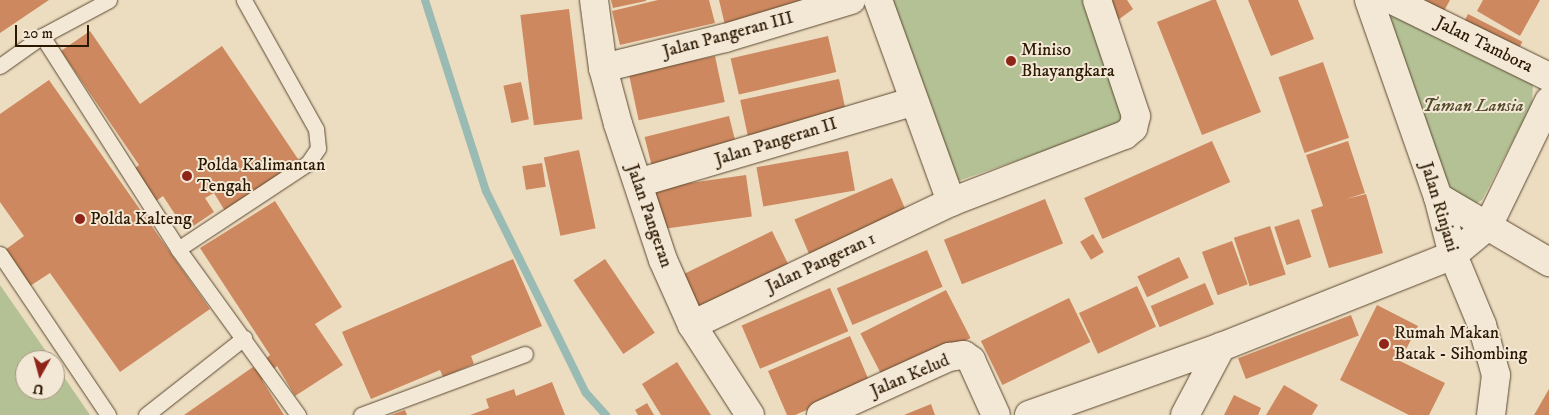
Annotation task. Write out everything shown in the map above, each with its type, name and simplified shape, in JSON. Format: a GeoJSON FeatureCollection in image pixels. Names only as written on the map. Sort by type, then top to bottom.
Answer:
{"type":"FeatureCollection","features":[{"type":"Feature","properties":{"kind":"street","name":"Jalan Pangeran"},"geometry":{"type":"LineString","coordinates":[[594,0],[603,68],[663,260],[692,325],[750,415]]}},
{"type":"Feature","properties":{"kind":"street","name":"Jalan Pangeran III"},"geometry":{"type":"LineString","coordinates":[[603,68],[725,38],[851,0]]}},
{"type":"Feature","properties":{"kind":"street"},"geometry":{"type":"LineString","coordinates":[[878,0],[951,202]]}},
{"type":"Feature","properties":{"kind":"street","name":"Jalan Pangeran 1"},"geometry":{"type":"LineString","coordinates":[[692,325],[951,202],[1125,135],[1133,128],[1136,116],[1097,0]]}},
{"type":"Feature","properties":{"kind":"street","name":"Jalan Rinjani"},"geometry":{"type":"LineString","coordinates":[[1369,0],[1438,197],[1453,255],[1482,325],[1496,375],[1491,415]]}},
{"type":"Feature","properties":{"kind":"street","name":"Jalan Tambora"},"geometry":{"type":"LineString","coordinates":[[1392,0],[1549,77]]}},
{"type":"Feature","properties":{"kind":"street","name":"Jalan Pangeran II"},"geometry":{"type":"LineString","coordinates":[[638,184],[914,101]]}},
{"type":"Feature","properties":{"kind":"street"},"geometry":{"type":"LineString","coordinates":[[1029,415],[1221,347],[1453,255],[1488,226],[1549,101]]}},
{"type":"Feature","properties":{"kind":"street"},"geometry":{"type":"LineString","coordinates":[[1438,197],[1549,262]]}},
{"type":"Feature","properties":{"kind":"street"},"geometry":{"type":"LineString","coordinates":[[1185,415],[1221,347]]}},
{"type":"Feature","properties":{"kind":"street","name":"Jalan Kelud"},"geometry":{"type":"LineString","coordinates":[[822,415],[949,356],[964,355],[971,360],[996,415]]}},
{"type":"Feature","properties":{"kind":"lane"},"geometry":{"type":"LineString","coordinates":[[178,249],[308,163],[318,148],[316,129],[244,0]]}},
{"type":"Feature","properties":{"kind":"lane"},"geometry":{"type":"LineString","coordinates":[[0,66],[42,36],[100,2]]}},
{"type":"Feature","properties":{"kind":"lane"},"geometry":{"type":"LineString","coordinates":[[42,36],[178,249],[298,415]]}},
{"type":"Feature","properties":{"kind":"lane"},"geometry":{"type":"LineString","coordinates":[[0,254],[108,415]]}},
{"type":"Feature","properties":{"kind":"lane"},"geometry":{"type":"LineString","coordinates":[[146,415],[244,338]]}},
{"type":"Feature","properties":{"kind":"lane"},"geometry":{"type":"LineString","coordinates":[[361,415],[525,354]]}},
{"type":"Feature","properties":{"kind":"green space","name":"Miniso Bhayangkara"},"geometry":{"type":"Polygon","coordinates":[[[891,0],[1088,0],[1131,121],[955,182],[891,0]]]}},
{"type":"Feature","properties":{"kind":"green space","name":"Taman Lansia"},"geometry":{"type":"Polygon","coordinates":[[[1401,14],[1533,83],[1532,104],[1482,200],[1475,204],[1450,193],[1388,23],[1390,17],[1401,14]]]}},
{"type":"Feature","properties":{"kind":"green space"},"geometry":{"type":"Polygon","coordinates":[[[0,285],[45,350],[15,350],[15,400],[65,400],[65,379],[90,415],[0,415],[0,285]]]}},
{"type":"Feature","properties":{"kind":"building"},"geometry":{"type":"Polygon","coordinates":[[[0,0],[49,0],[0,33],[0,0]]]}},
{"type":"Feature","properties":{"kind":"building"},"geometry":{"type":"Polygon","coordinates":[[[611,0],[646,0],[646,1],[613,8],[611,0]]]}},
{"type":"Feature","properties":{"kind":"building"},"geometry":{"type":"Polygon","coordinates":[[[658,0],[709,0],[715,23],[620,45],[612,11],[658,0]]]}},
{"type":"Feature","properties":{"kind":"building"},"geometry":{"type":"Polygon","coordinates":[[[719,0],[814,0],[725,25],[719,0]]]}},
{"type":"Feature","properties":{"kind":"building"},"geometry":{"type":"Polygon","coordinates":[[[1113,0],[1127,0],[1133,9],[1118,20],[1107,4],[1113,0]]]}},
{"type":"Feature","properties":{"kind":"building"},"geometry":{"type":"Polygon","coordinates":[[[1216,0],[1261,112],[1202,135],[1157,22],[1216,0]]]}},
{"type":"Feature","properties":{"kind":"building"},"geometry":{"type":"Polygon","coordinates":[[[1248,0],[1298,0],[1314,39],[1271,56],[1248,0]]]}},
{"type":"Feature","properties":{"kind":"building"},"geometry":{"type":"Polygon","coordinates":[[[1423,0],[1450,0],[1444,11],[1423,0]]]}},
{"type":"Feature","properties":{"kind":"building"},"geometry":{"type":"Polygon","coordinates":[[[1483,0],[1540,0],[1520,36],[1477,11],[1483,0]]]}},
{"type":"Feature","properties":{"kind":"building"},"geometry":{"type":"Polygon","coordinates":[[[569,9],[583,119],[534,125],[520,15],[569,9]]]}},
{"type":"Feature","properties":{"kind":"building"},"geometry":{"type":"Polygon","coordinates":[[[1468,14],[1522,42],[1511,63],[1457,35],[1468,14]]]}},
{"type":"Feature","properties":{"kind":"building"},"geometry":{"type":"Polygon","coordinates":[[[90,31],[140,104],[222,46],[300,162],[225,211],[214,193],[205,198],[214,212],[186,231],[163,196],[152,204],[130,172],[139,165],[61,51],[90,31]]]}},
{"type":"Feature","properties":{"kind":"building"},"geometry":{"type":"Polygon","coordinates":[[[828,36],[836,72],[739,95],[731,58],[828,36]]]}},
{"type":"Feature","properties":{"kind":"building"},"geometry":{"type":"Polygon","coordinates":[[[715,56],[725,102],[639,120],[629,74],[715,56]]]}},
{"type":"Feature","properties":{"kind":"building"},"geometry":{"type":"Polygon","coordinates":[[[1323,62],[1349,138],[1305,153],[1279,77],[1323,62]]]}},
{"type":"Feature","properties":{"kind":"building"},"geometry":{"type":"Polygon","coordinates":[[[839,79],[848,121],[749,142],[740,100],[839,79]]]}},
{"type":"Feature","properties":{"kind":"building","name":"Polda Kalteng"},"geometry":{"type":"Polygon","coordinates":[[[49,80],[210,309],[120,372],[50,273],[30,286],[5,250],[24,236],[0,202],[0,114],[49,80]]]}},
{"type":"Feature","properties":{"kind":"building"},"geometry":{"type":"Polygon","coordinates":[[[521,82],[529,119],[511,123],[503,86],[521,82]]]}},
{"type":"Feature","properties":{"kind":"building"},"geometry":{"type":"Polygon","coordinates":[[[729,116],[737,147],[652,168],[645,137],[729,116]]]}},
{"type":"Feature","properties":{"kind":"building"},"geometry":{"type":"Polygon","coordinates":[[[1212,141],[1230,182],[1102,239],[1084,198],[1212,141]]]}},
{"type":"Feature","properties":{"kind":"building"},"geometry":{"type":"Polygon","coordinates":[[[1348,141],[1365,193],[1346,199],[1366,194],[1383,253],[1329,268],[1311,210],[1323,206],[1306,155],[1348,141]]]}},
{"type":"Feature","properties":{"kind":"building"},"geometry":{"type":"Polygon","coordinates":[[[579,150],[596,228],[560,236],[544,157],[579,150]]]}},
{"type":"Feature","properties":{"kind":"building"},"geometry":{"type":"Polygon","coordinates":[[[848,151],[855,190],[763,207],[756,167],[848,151]]]}},
{"type":"Feature","properties":{"kind":"building"},"geometry":{"type":"Polygon","coordinates":[[[542,163],[546,187],[526,190],[522,166],[542,163]]]}},
{"type":"Feature","properties":{"kind":"building"},"geometry":{"type":"Polygon","coordinates":[[[746,175],[752,217],[660,230],[654,188],[746,175]]]}},
{"type":"Feature","properties":{"kind":"building"},"geometry":{"type":"Polygon","coordinates":[[[892,178],[912,224],[814,265],[794,219],[892,178]]]}},
{"type":"Feature","properties":{"kind":"building"},"geometry":{"type":"Polygon","coordinates":[[[1045,199],[1063,244],[962,284],[944,240],[1045,199]]]}},
{"type":"Feature","properties":{"kind":"building"},"geometry":{"type":"Polygon","coordinates":[[[275,201],[342,307],[315,324],[343,365],[295,396],[277,366],[262,380],[284,415],[184,415],[253,367],[255,369],[270,355],[200,248],[275,201]]]}},
{"type":"Feature","properties":{"kind":"building"},"geometry":{"type":"Polygon","coordinates":[[[1299,219],[1311,257],[1287,265],[1274,227],[1299,219]]]}},
{"type":"Feature","properties":{"kind":"building"},"geometry":{"type":"Polygon","coordinates":[[[1270,226],[1286,275],[1250,286],[1234,238],[1270,226]]]}},
{"type":"Feature","properties":{"kind":"building"},"geometry":{"type":"Polygon","coordinates":[[[772,231],[795,279],[700,325],[677,277],[772,231]]]}},
{"type":"Feature","properties":{"kind":"building"},"geometry":{"type":"Polygon","coordinates":[[[1093,234],[1104,252],[1091,260],[1080,242],[1093,234]]]}},
{"type":"Feature","properties":{"kind":"building"},"geometry":{"type":"Polygon","coordinates":[[[1232,241],[1248,284],[1218,295],[1202,252],[1232,241]]]}},
{"type":"Feature","properties":{"kind":"building"},"geometry":{"type":"Polygon","coordinates":[[[927,250],[943,287],[852,325],[837,288],[927,250]]]}},
{"type":"Feature","properties":{"kind":"building"},"geometry":{"type":"Polygon","coordinates":[[[1179,257],[1189,278],[1147,297],[1137,276],[1179,257]]]}},
{"type":"Feature","properties":{"kind":"building"},"geometry":{"type":"Polygon","coordinates":[[[513,259],[542,326],[471,356],[474,364],[443,377],[440,370],[371,399],[342,332],[513,259]]]}},
{"type":"Feature","properties":{"kind":"building"},"geometry":{"type":"Polygon","coordinates":[[[605,259],[655,333],[623,354],[573,280],[605,259]]]}},
{"type":"Feature","properties":{"kind":"building"},"geometry":{"type":"Polygon","coordinates":[[[1205,283],[1214,304],[1160,327],[1151,306],[1205,283]]]}},
{"type":"Feature","properties":{"kind":"building"},"geometry":{"type":"Polygon","coordinates":[[[1137,286],[1156,327],[1098,354],[1079,313],[1137,286]]]}},
{"type":"Feature","properties":{"kind":"building"},"geometry":{"type":"Polygon","coordinates":[[[830,288],[848,331],[760,369],[742,326],[830,288]]]}},
{"type":"Feature","properties":{"kind":"building"},"geometry":{"type":"Polygon","coordinates":[[[946,290],[971,338],[885,382],[860,334],[946,290]]]}},
{"type":"Feature","properties":{"kind":"building"},"geometry":{"type":"Polygon","coordinates":[[[1069,298],[1090,342],[1002,385],[981,341],[1069,298]]]}},
{"type":"Feature","properties":{"kind":"building","name":"Rumah Makan Batak - Sihombing"},"geometry":{"type":"Polygon","coordinates":[[[1377,305],[1418,326],[1400,361],[1445,383],[1429,415],[1409,415],[1340,380],[1377,305]]]}},
{"type":"Feature","properties":{"kind":"building"},"geometry":{"type":"Polygon","coordinates":[[[1351,315],[1359,336],[1246,379],[1238,358],[1351,315]]]}},
{"type":"Feature","properties":{"kind":"building"},"geometry":{"type":"Polygon","coordinates":[[[850,336],[870,383],[795,415],[787,415],[768,371],[850,336]]]}},
{"type":"Feature","properties":{"kind":"building"},"geometry":{"type":"Polygon","coordinates":[[[677,362],[711,415],[661,415],[642,384],[677,362]]]}},
{"type":"Feature","properties":{"kind":"building"},"geometry":{"type":"Polygon","coordinates":[[[552,382],[565,415],[470,415],[489,408],[486,399],[514,389],[516,396],[552,382]]]}},
{"type":"Feature","properties":{"kind":"building"},"geometry":{"type":"Polygon","coordinates":[[[1284,385],[1318,405],[1312,415],[1266,415],[1284,385]]]}},
{"type":"Feature","properties":{"kind":"building"},"geometry":{"type":"Polygon","coordinates":[[[1549,389],[1549,415],[1534,415],[1549,389]]]}},
{"type":"Feature","properties":{"kind":"building"},"geometry":{"type":"Polygon","coordinates":[[[1234,395],[1261,408],[1258,415],[1224,415],[1234,395]]]}},
{"type":"Feature","properties":{"kind":"building"},"geometry":{"type":"Polygon","coordinates":[[[647,403],[654,415],[638,415],[635,410],[647,403]]]}},
{"type":"Feature","properties":{"kind":"building"},"geometry":{"type":"Polygon","coordinates":[[[931,404],[935,415],[904,415],[931,404]]]}},
{"type":"Feature","properties":{"kind":"building"},"geometry":{"type":"Polygon","coordinates":[[[405,410],[407,415],[391,415],[405,410]]]}},
{"type":"Feature","properties":{"kind":"waterway"},"geometry":{"type":"LineString","coordinates":[[425,0],[486,191],[586,393],[606,415]]}},
{"type":"Feature","properties":{"kind":"place","name":"Miniso Bhayangkara"},"geometry":{"type":"Point","coordinates":[1011,61]}},
{"type":"Feature","properties":{"kind":"place","name":"Polda Kalimantan Tengah"},"geometry":{"type":"Point","coordinates":[187,176]}},
{"type":"Feature","properties":{"kind":"place","name":"Polda Kalteng"},"geometry":{"type":"Point","coordinates":[80,219]}},
{"type":"Feature","properties":{"kind":"place","name":"Rumah Makan Batak - Sihombing"},"geometry":{"type":"Point","coordinates":[1384,344]}}]}
